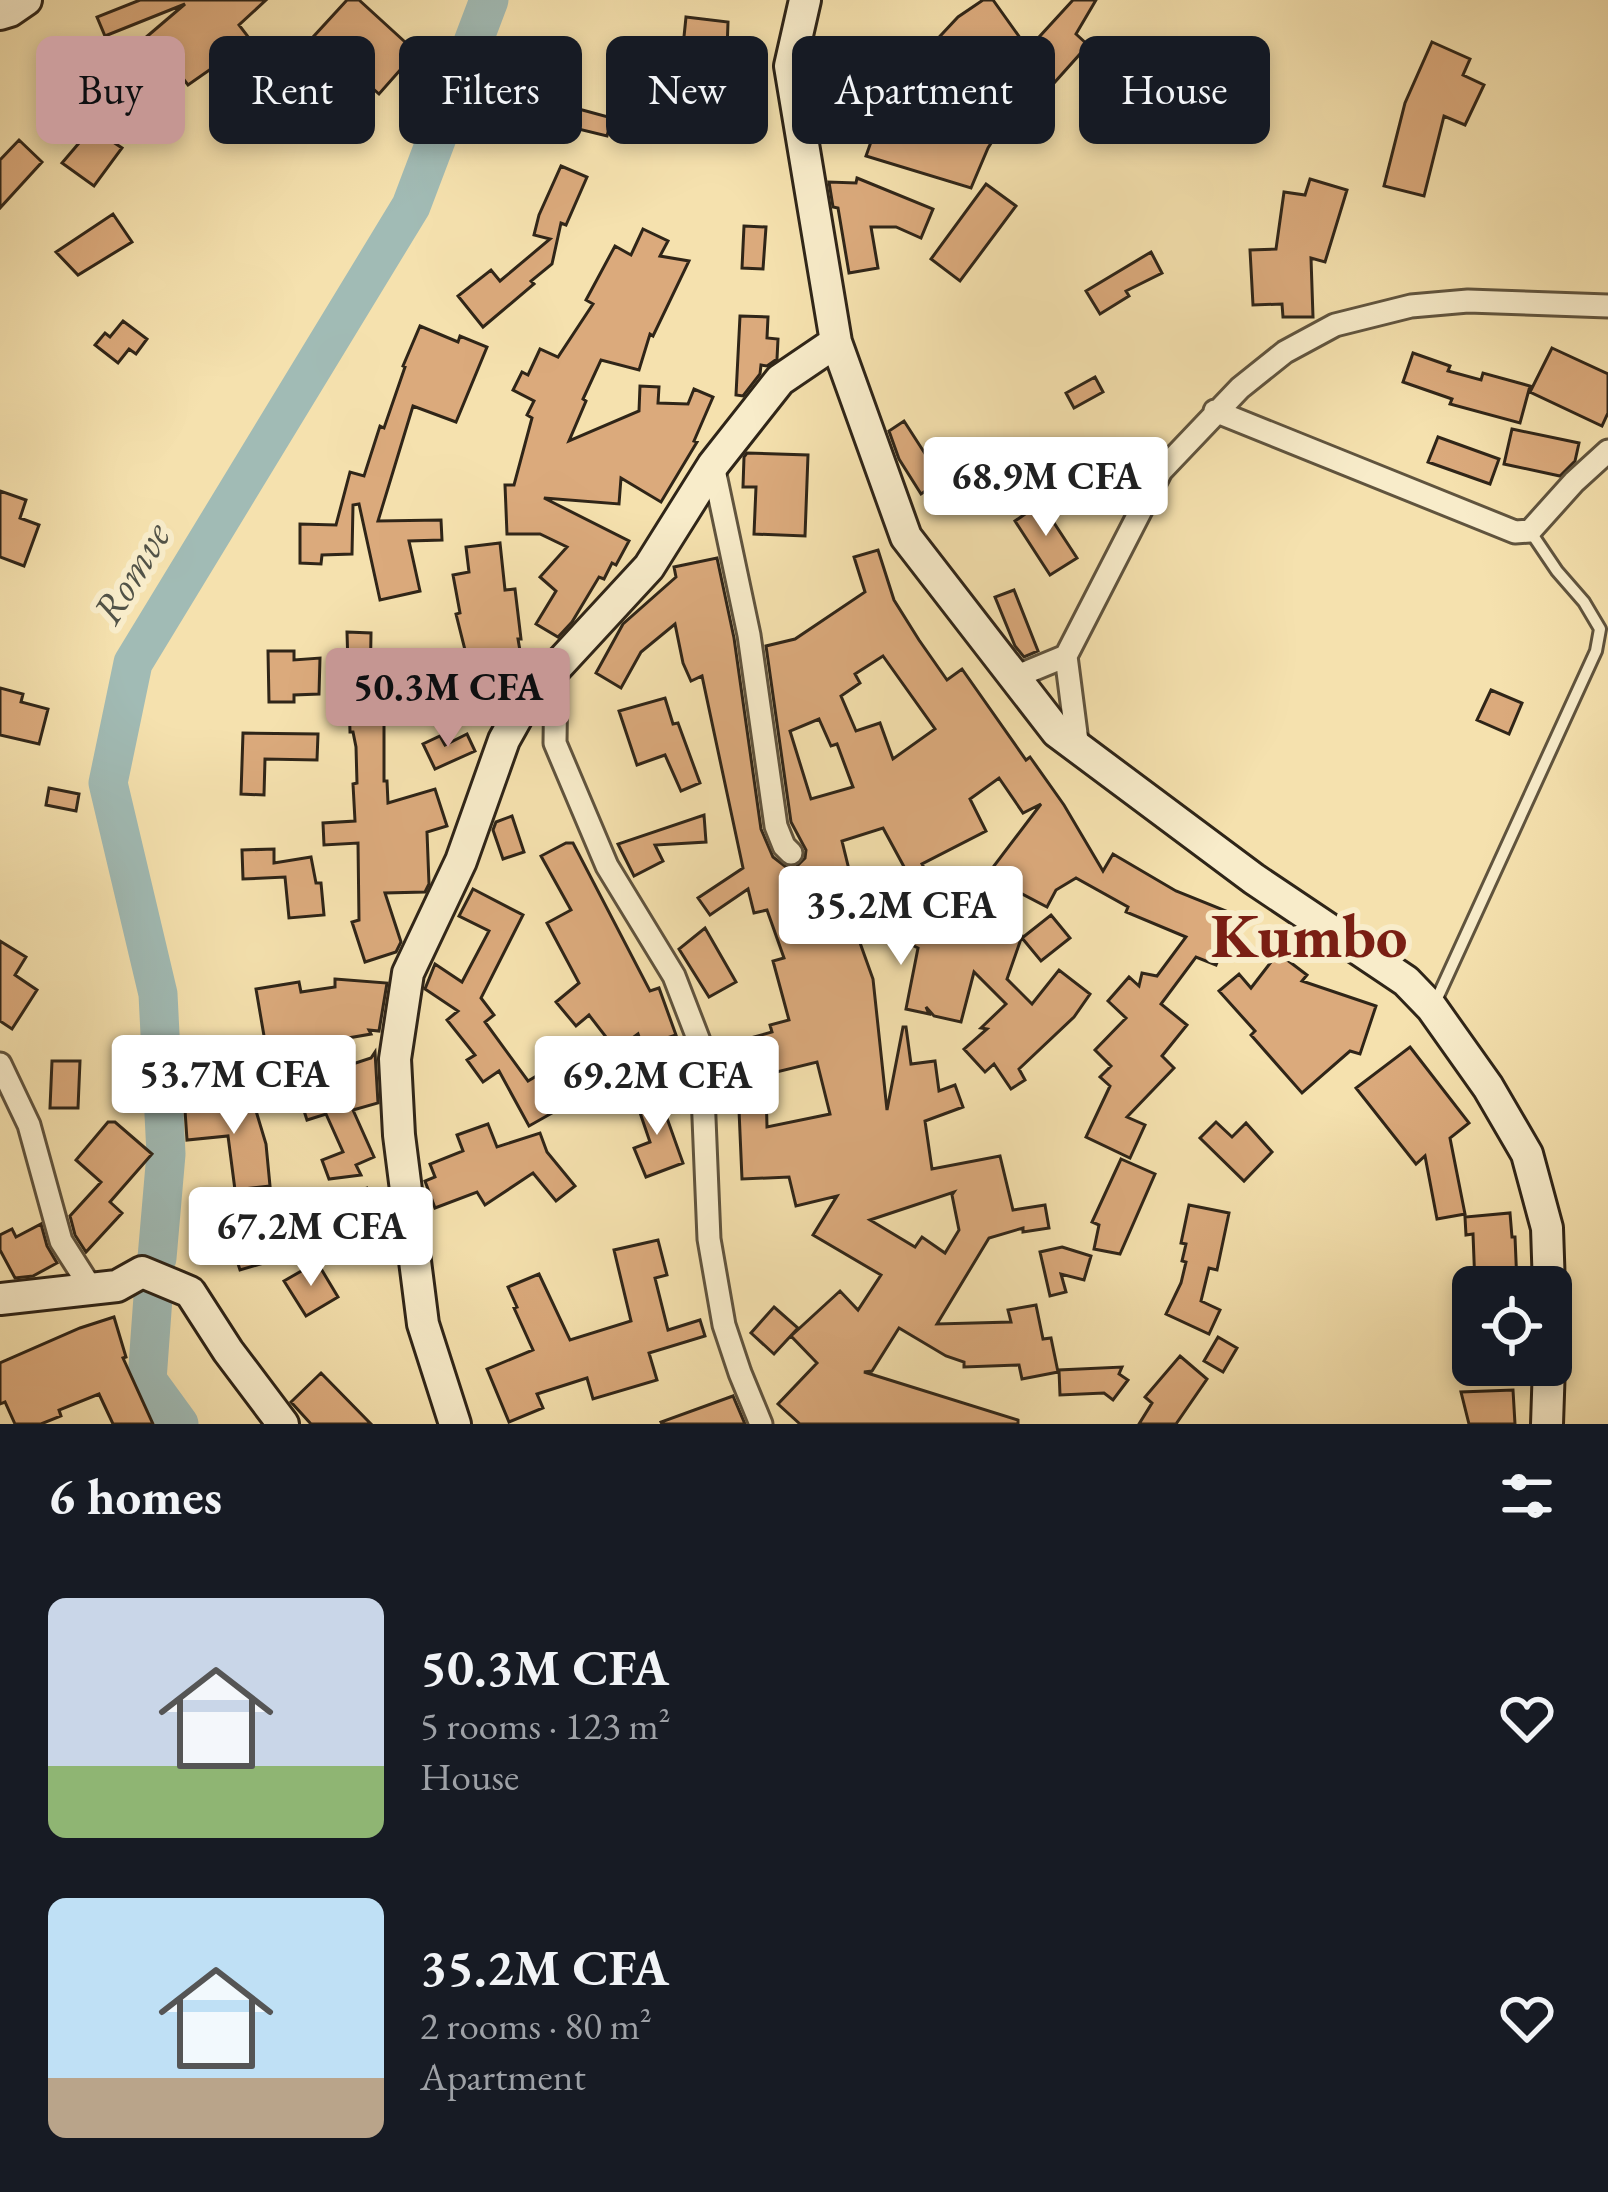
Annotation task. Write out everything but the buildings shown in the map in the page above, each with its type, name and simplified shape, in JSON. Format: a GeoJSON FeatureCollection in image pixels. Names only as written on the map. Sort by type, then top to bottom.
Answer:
{"type":"FeatureCollection","features":[{"type":"Feature","properties":{"kind":"main road"},"geometry":{"type":"LineString","coordinates":[[0,14],[26,0]]}},
{"type":"Feature","properties":{"kind":"main road"},"geometry":{"type":"LineString","coordinates":[[805,0],[790,66],[836,342],[906,537],[1058,731],[1078,749],[1254,880],[1406,981],[1432,1008],[1488,1087],[1527,1154],[1547,1228],[1548,1266]]}},
{"type":"Feature","properties":{"kind":"main road"},"geometry":{"type":"LineString","coordinates":[[455,1424],[423,1324],[399,1135],[395,1059],[408,974],[460,861],[504,740],[527,699],[649,567],[713,465],[780,380],[836,342]]}},
{"type":"Feature","properties":{"kind":"main road"},"geometry":{"type":"LineString","coordinates":[[0,1299],[116,1286],[142,1272],[190,1292],[283,1424]]}},
{"type":"Feature","properties":{"kind":"main road"},"geometry":{"type":"LineString","coordinates":[[1547,1424],[1549,1386]]}},
{"type":"Feature","properties":{"kind":"street"},"geometry":{"type":"LineString","coordinates":[[1078,749],[1066,656],[1162,471],[1215,412],[1286,352],[1335,325],[1411,306],[1468,302],[1608,306]]}},
{"type":"Feature","properties":{"kind":"street"},"geometry":{"type":"LineString","coordinates":[[1215,412],[1516,532],[1530,531],[1608,451]]}},
{"type":"Feature","properties":{"kind":"street"},"geometry":{"type":"LineString","coordinates":[[713,465],[748,635],[776,826],[791,853]]}},
{"type":"Feature","properties":{"kind":"street"},"geometry":{"type":"LineString","coordinates":[[1015,677],[1066,656]]}},
{"type":"Feature","properties":{"kind":"street"},"geometry":{"type":"LineString","coordinates":[[556,670],[555,742],[607,866],[674,976],[701,1046],[709,1239],[724,1325],[761,1424]]}},
{"type":"Feature","properties":{"kind":"street"},"geometry":{"type":"LineString","coordinates":[[0,1064],[29,1125],[62,1241],[91,1288]]}},
{"type":"Feature","properties":{"kind":"lane"},"geometry":{"type":"LineString","coordinates":[[1432,1008],[1596,651],[1600,629],[1530,531]]}},
{"type":"Feature","properties":{"kind":"waterway","name":"Romve"},"geometry":{"type":"LineString","coordinates":[[157,1258],[166,1154],[158,994],[108,783],[133,663],[411,206],[489,0]]}},
{"type":"Feature","properties":{"kind":"waterway","name":"Romve"},"geometry":{"type":"LineString","coordinates":[[153,1297],[147,1380],[179,1424]]}},
{"type":"Feature","properties":{"kind":"district","name":"Kumbo"},"geometry":{"type":"Point","coordinates":[1309,935]}}]}
